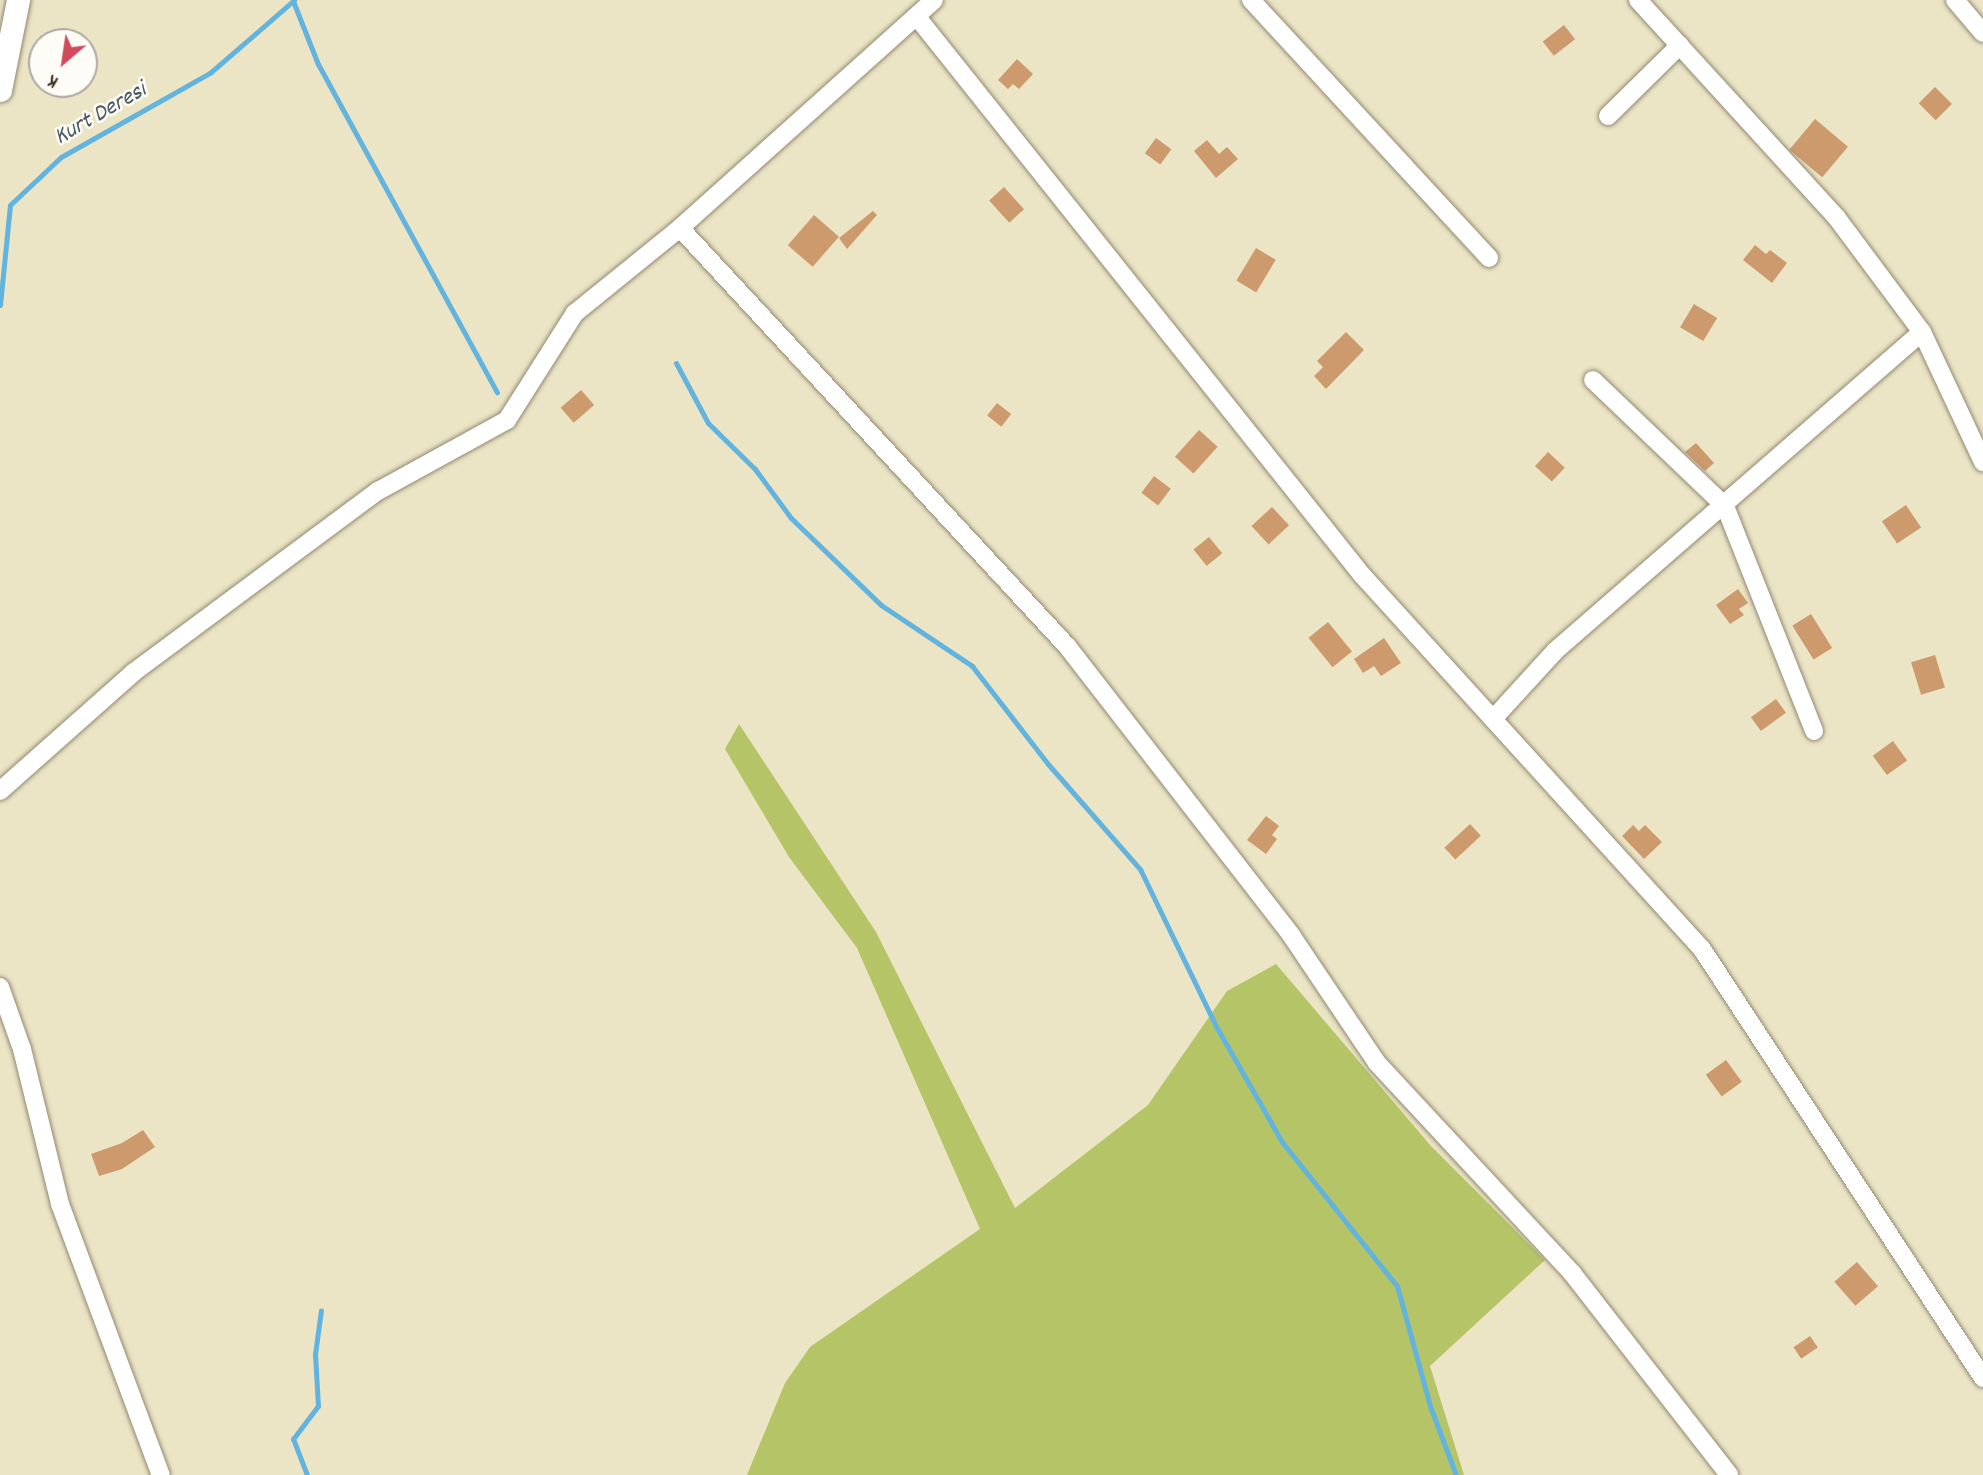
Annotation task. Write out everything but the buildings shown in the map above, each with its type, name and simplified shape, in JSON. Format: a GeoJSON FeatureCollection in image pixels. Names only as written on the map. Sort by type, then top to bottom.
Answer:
{"type":"FeatureCollection","features":[{"type":"Feature","properties":{"kind":"street"},"geometry":{"type":"LineString","coordinates":[[0,90],[18,0]]}},
{"type":"Feature","properties":{"kind":"street"},"geometry":{"type":"LineString","coordinates":[[0,791],[134,672],[378,491],[507,420],[575,313],[680,228],[934,0]]}},
{"type":"Feature","properties":{"kind":"street"},"geometry":{"type":"LineString","coordinates":[[1251,0],[1489,258]]}},
{"type":"Feature","properties":{"kind":"street"},"geometry":{"type":"LineString","coordinates":[[1638,0],[1837,218],[1922,332],[1983,462]]}},
{"type":"Feature","properties":{"kind":"street"},"geometry":{"type":"LineString","coordinates":[[1955,0],[1983,33]]}},
{"type":"Feature","properties":{"kind":"street"},"geometry":{"type":"LineString","coordinates":[[917,17],[1362,575],[1703,949],[1983,1378]]}},
{"type":"Feature","properties":{"kind":"street"},"geometry":{"type":"LineString","coordinates":[[1608,116],[1680,46]]}},
{"type":"Feature","properties":{"kind":"street"},"geometry":{"type":"LineString","coordinates":[[680,228],[1067,646],[1291,934],[1377,1063],[1572,1273],[1729,1475]]}},
{"type":"Feature","properties":{"kind":"street"},"geometry":{"type":"LineString","coordinates":[[1493,719],[1555,650],[1725,506],[1922,332]]}},
{"type":"Feature","properties":{"kind":"street"},"geometry":{"type":"LineString","coordinates":[[1593,380],[1725,506],[1814,731]]}},
{"type":"Feature","properties":{"kind":"street"},"geometry":{"type":"LineString","coordinates":[[0,987],[22,1049],[60,1204],[158,1474]]}},
{"type":"Feature","properties":{"kind":"green space"},"geometry":{"type":"Polygon","coordinates":[[[739,724],[876,932],[1015,1208],[1148,1105],[1227,991],[1276,964],[1431,1146],[1545,1260],[1430,1366],[1464,1475],[747,1475],[785,1383],[810,1347],[980,1229],[857,948],[789,857],[725,749],[739,724]]]}},
{"type":"Feature","properties":{"kind":"waterway","name":"Kurt Deresi"},"geometry":{"type":"LineString","coordinates":[[0,305],[10,205],[61,157],[211,72],[294,0]]}},
{"type":"Feature","properties":{"kind":"waterway"},"geometry":{"type":"LineString","coordinates":[[293,1],[318,64],[497,392]]}},
{"type":"Feature","properties":{"kind":"waterway"},"geometry":{"type":"LineString","coordinates":[[676,363],[708,423],[755,469],[791,518],[881,605],[972,666],[1048,764],[1140,869],[1217,1028],[1282,1142],[1397,1286],[1430,1406],[1456,1475]]}},
{"type":"Feature","properties":{"kind":"waterway"},"geometry":{"type":"LineString","coordinates":[[307,1475],[293,1439],[318,1406],[315,1354],[321,1310]]}}]}
